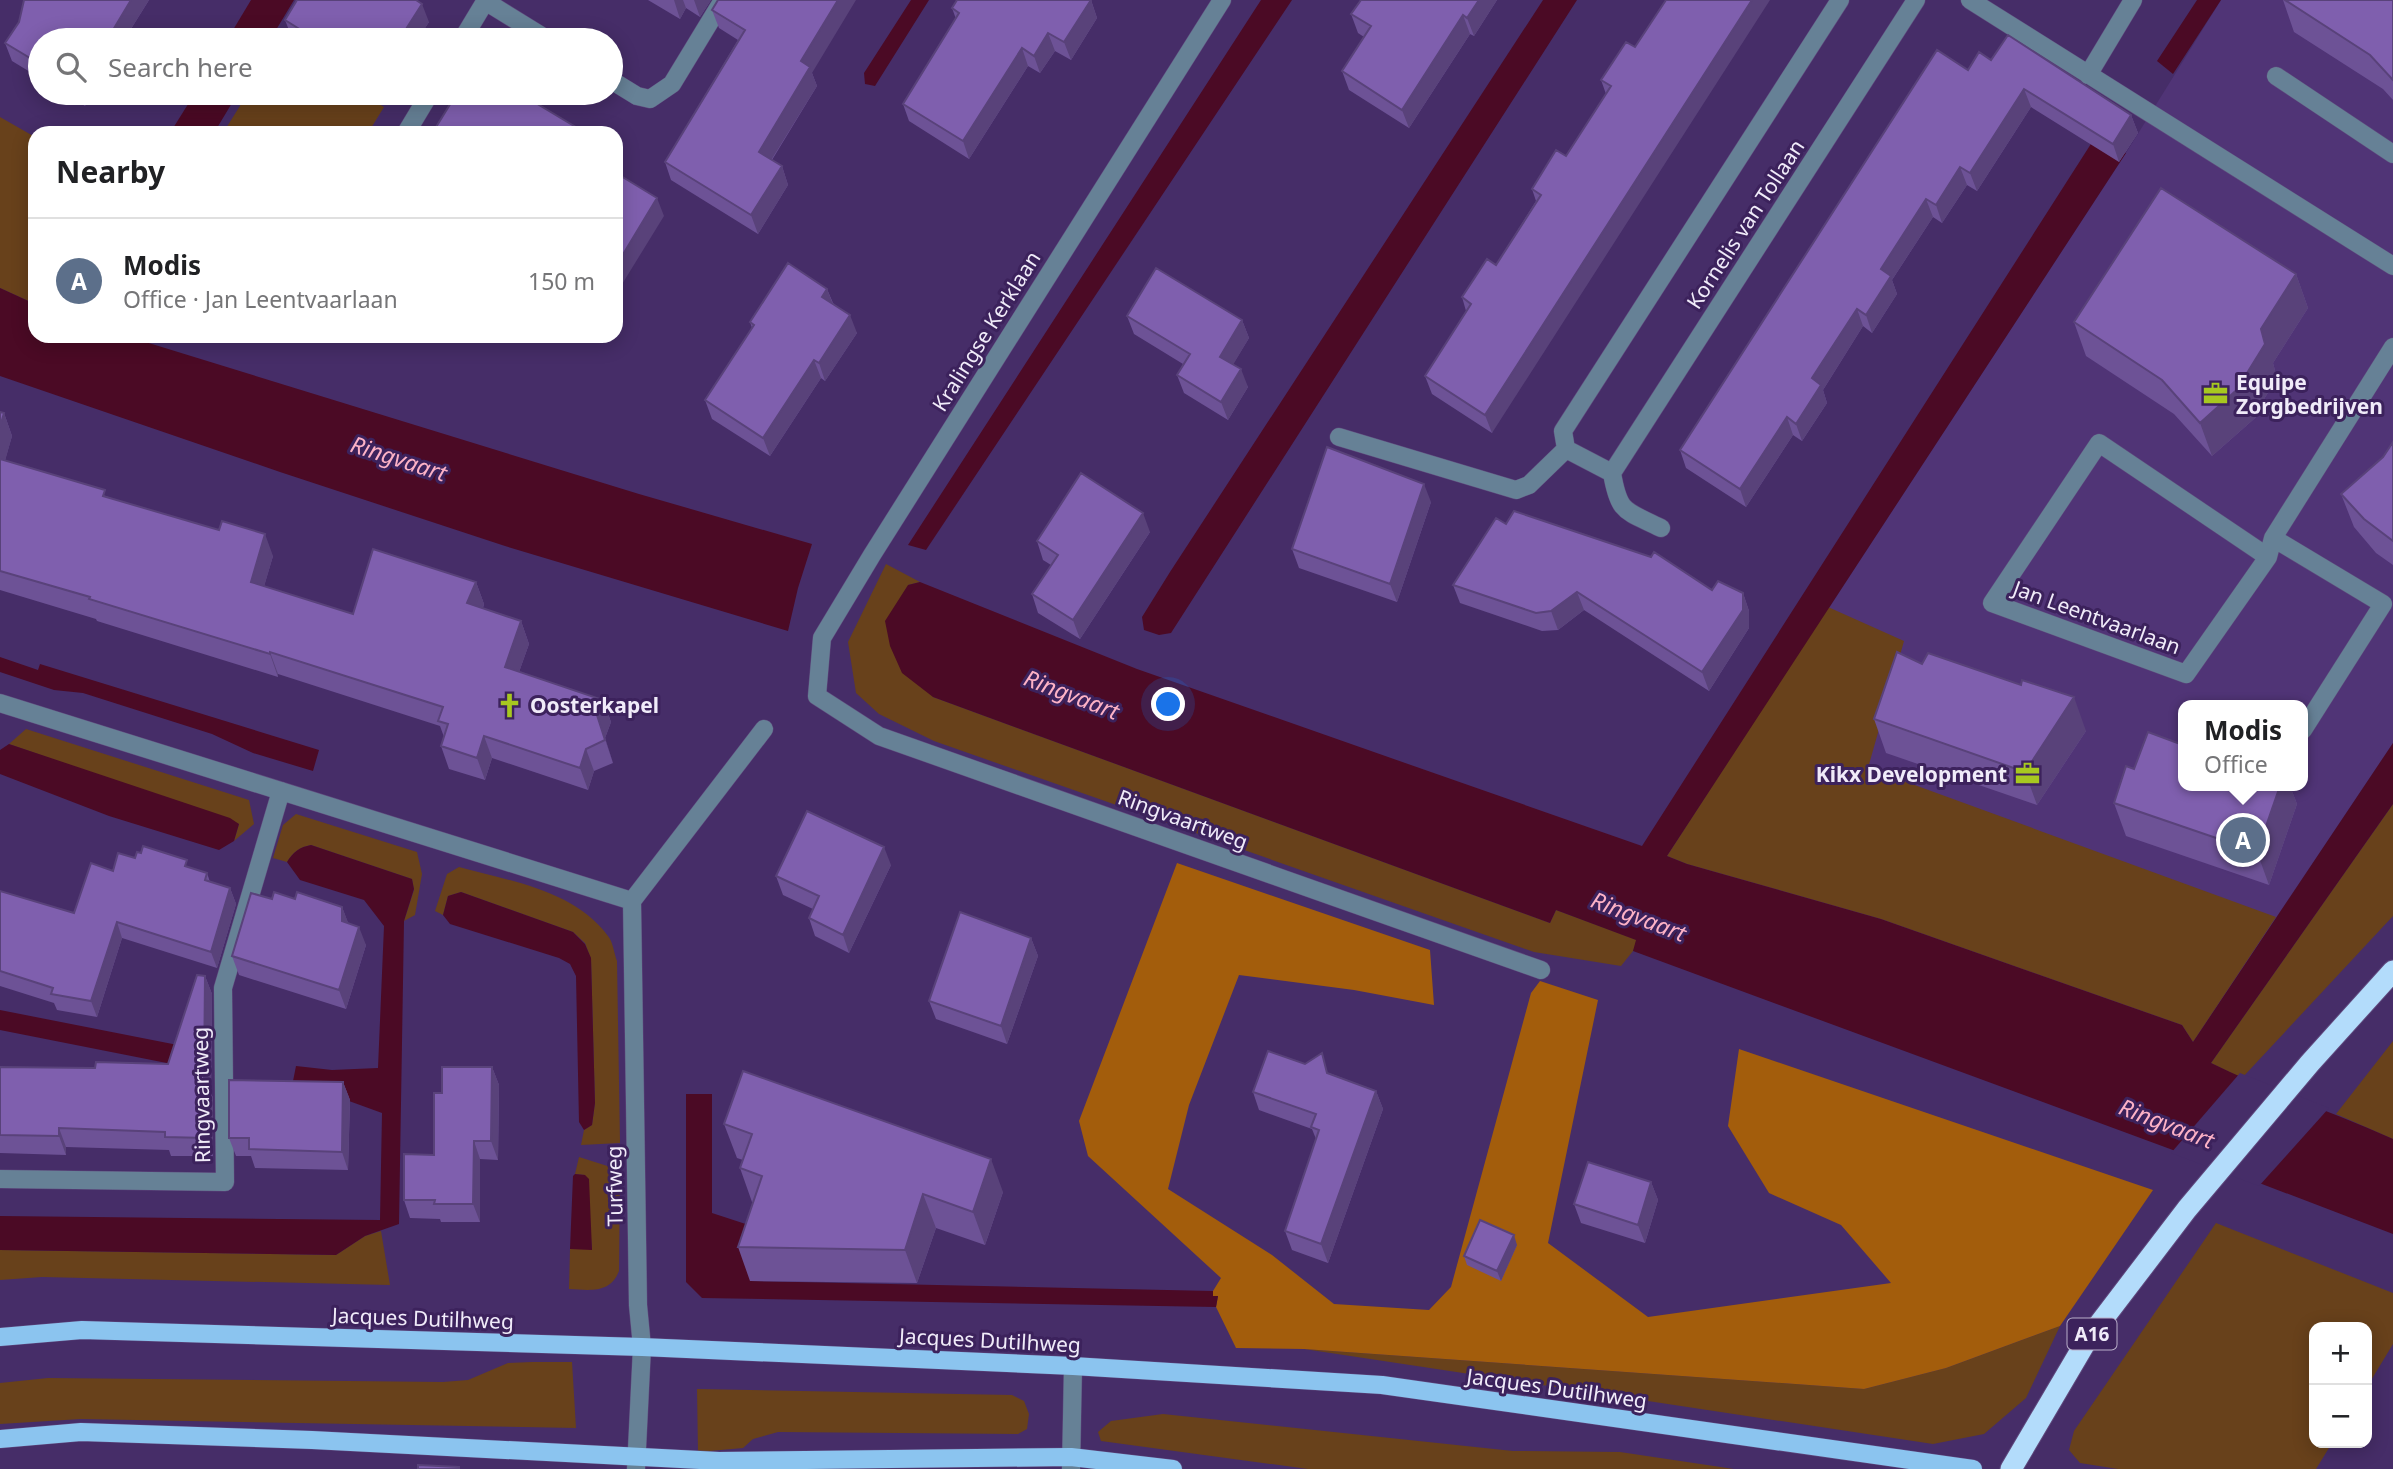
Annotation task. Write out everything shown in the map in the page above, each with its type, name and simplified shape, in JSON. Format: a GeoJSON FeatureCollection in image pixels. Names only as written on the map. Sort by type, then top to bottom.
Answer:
{"type":"FeatureCollection","features":[{"type":"Feature","properties":{"kind":"highway","name":"A16"},"geometry":{"type":"LineString","coordinates":[[2011,1469],[2087,1340],[2187,1209],[2310,1063],[2393,971]]}},
{"type":"Feature","properties":{"kind":"main road","name":"Jacques Dutilhweg"},"geometry":{"type":"LineString","coordinates":[[0,1337],[82,1330],[642,1347],[1073,1366],[1382,1385],[1973,1469]]}},
{"type":"Feature","properties":{"kind":"main road"},"geometry":{"type":"LineString","coordinates":[[0,1439],[81,1432],[312,1440],[635,1463],[1071,1463],[1173,1469]]}},
{"type":"Feature","properties":{"kind":"street"},"geometry":{"type":"LineString","coordinates":[[469,28],[486,0],[529,28]]}},
{"type":"Feature","properties":{"kind":"street"},"geometry":{"type":"LineString","coordinates":[[623,87],[637,96],[650,99],[672,84],[723,0]]}},
{"type":"Feature","properties":{"kind":"street","name":"Kralingse Kerklaan"},"geometry":{"type":"LineString","coordinates":[[817,696],[822,639],[872,555],[1222,0]]}},
{"type":"Feature","properties":{"kind":"street","name":"Kornelis van Tollaan"},"geometry":{"type":"LineString","coordinates":[[1566,449],[1563,431],[1840,0]]}},
{"type":"Feature","properties":{"kind":"street","name":"Kornelis van Tollaan"},"geometry":{"type":"LineString","coordinates":[[1612,472],[1916,0]]}},
{"type":"Feature","properties":{"kind":"street"},"geometry":{"type":"LineString","coordinates":[[1970,0],[2393,266]]}},
{"type":"Feature","properties":{"kind":"street"},"geometry":{"type":"LineString","coordinates":[[2088,75],[2133,0]]}},
{"type":"Feature","properties":{"kind":"street"},"geometry":{"type":"LineString","coordinates":[[2276,76],[2393,154]]}},
{"type":"Feature","properties":{"kind":"street"},"geometry":{"type":"LineString","coordinates":[[410,126],[423,105]]}},
{"type":"Feature","properties":{"kind":"street","name":"Jan Leentvaarlaan"},"geometry":{"type":"LineString","coordinates":[[2268,556],[2099,443],[1992,603],[2186,674],[2268,556],[2273,538],[2393,347]]}},
{"type":"Feature","properties":{"kind":"street"},"geometry":{"type":"LineString","coordinates":[[1339,437],[1516,490],[1529,485],[1566,449],[1612,472],[1616,499],[1623,509],[1661,528]]}},
{"type":"Feature","properties":{"kind":"street"},"geometry":{"type":"LineString","coordinates":[[2273,538],[2382,604],[2308,722]]}},
{"type":"Feature","properties":{"kind":"street","name":"Ringvaartweg"},"geometry":{"type":"LineString","coordinates":[[817,696],[879,736],[1541,970]]}},
{"type":"Feature","properties":{"kind":"street"},"geometry":{"type":"LineString","coordinates":[[0,702],[632,901],[764,729]]}},
{"type":"Feature","properties":{"kind":"street","name":"Ringvaartweg"},"geometry":{"type":"LineString","coordinates":[[0,1179],[225,1182],[223,988],[281,791]]}},
{"type":"Feature","properties":{"kind":"street","name":"Turfweg"},"geometry":{"type":"LineString","coordinates":[[632,901],[638,1305],[642,1347],[635,1463]]}},
{"type":"Feature","properties":{"kind":"street"},"geometry":{"type":"LineString","coordinates":[[1071,1463],[1073,1366]]}},
{"type":"Feature","properties":{"kind":"shaded area"},"geometry":{"type":"Polygon","coordinates":[[[2221,0],[2393,0],[2393,743],[2193,1042],[1667,856],[2126,153],[2221,0]]]}},
{"type":"Feature","properties":{"kind":"shaded area"},"geometry":{"type":"Polygon","coordinates":[[[240,105],[384,107],[372,126],[227,126],[240,105]]]}},
{"type":"Feature","properties":{"kind":"shaded area"},"geometry":{"type":"Polygon","coordinates":[[[0,117],[28,133],[28,301],[0,288],[0,117]]]}},
{"type":"Feature","properties":{"kind":"shaded area"},"geometry":{"type":"Polygon","coordinates":[[[886,564],[920,582],[908,585],[933,697],[1550,923],[1556,910],[1637,940],[1633,951],[1621,966],[1534,952],[934,741],[879,714],[856,693],[848,642],[886,564]]]}},
{"type":"Feature","properties":{"kind":"shaded area"},"geometry":{"type":"Polygon","coordinates":[[[1828,607],[1904,641],[1868,768],[2276,917],[2193,1042],[2182,1025],[1881,919],[1667,856],[1828,607]]]}},
{"type":"Feature","properties":{"kind":"shaded area"},"geometry":{"type":"Polygon","coordinates":[[[26,729],[249,800],[254,824],[234,841],[239,824],[9,744],[26,729]]]}},
{"type":"Feature","properties":{"kind":"shaded area"},"geometry":{"type":"Polygon","coordinates":[[[2393,804],[2393,916],[2242,1078],[2211,1063],[2393,804]]]}},
{"type":"Feature","properties":{"kind":"shaded area"},"geometry":{"type":"Polygon","coordinates":[[[296,814],[417,852],[422,874],[415,915],[404,921],[414,890],[412,879],[311,845],[297,850],[287,862],[273,858],[283,825],[296,814]]]}},
{"type":"Feature","properties":{"kind":"shaded area"},"geometry":{"type":"Polygon","coordinates":[[[1177,863],[1430,950],[1434,1005],[1354,990],[1239,975],[1189,1105],[1168,1189],[1272,1255],[1334,1304],[1429,1310],[1451,1287],[1531,993],[1540,981],[1598,1000],[1548,1243],[1648,1317],[1891,1283],[1841,1225],[1769,1193],[1728,1126],[1739,1049],[2153,1190],[2060,1326],[1946,1368],[1864,1389],[1304,1349],[1236,1348],[1216,1307],[1218,1296],[1213,1296],[1221,1278],[1088,1156],[1079,1121],[1177,863]]]}},
{"type":"Feature","properties":{"kind":"shaded area"},"geometry":{"type":"Polygon","coordinates":[[[459,867],[520,883],[559,898],[594,920],[610,938],[617,961],[620,1143],[581,1145],[584,1130],[592,1125],[595,1103],[591,959],[585,943],[573,932],[461,892],[448,896],[443,915],[435,911],[447,874],[459,867]]]}},
{"type":"Feature","properties":{"kind":"shaded area"},"geometry":{"type":"Polygon","coordinates":[[[2393,1041],[2393,1139],[2336,1114],[2393,1041]]]}},
{"type":"Feature","properties":{"kind":"shaded area"},"geometry":{"type":"Polygon","coordinates":[[[579,1157],[620,1170],[619,1271],[610,1284],[599,1289],[569,1289],[570,1249],[592,1249],[585,1175],[575,1174],[579,1157]]]}},
{"type":"Feature","properties":{"kind":"shaded area"},"geometry":{"type":"Polygon","coordinates":[[[2216,1223],[2393,1293],[2393,1344],[2372,1379],[2372,1322],[2309,1322],[2309,1448],[2329,1448],[2316,1469],[2118,1469],[2080,1463],[2069,1450],[2074,1431],[2216,1223]]]}},
{"type":"Feature","properties":{"kind":"shaded area"},"geometry":{"type":"Polygon","coordinates":[[[381,1231],[390,1285],[42,1277],[0,1280],[0,1250],[336,1255],[365,1236],[381,1231]]]}},
{"type":"Feature","properties":{"kind":"shaded area"},"geometry":{"type":"Polygon","coordinates":[[[2060,1326],[2026,1398],[1984,1434],[1933,1444],[1304,1349],[1864,1389],[1946,1368],[2060,1326]]]}},
{"type":"Feature","properties":{"kind":"shaded area"},"geometry":{"type":"Polygon","coordinates":[[[572,1362],[576,1428],[81,1419],[0,1424],[0,1383],[48,1378],[443,1382],[468,1380],[508,1363],[572,1362]]]}},
{"type":"Feature","properties":{"kind":"shaded area"},"geometry":{"type":"Polygon","coordinates":[[[697,1389],[1012,1395],[1024,1401],[1029,1414],[1027,1429],[1018,1434],[778,1432],[753,1439],[743,1448],[698,1452],[697,1389]]]}},
{"type":"Feature","properties":{"kind":"shaded area"},"geometry":{"type":"Polygon","coordinates":[[[1163,1414],[1513,1451],[1620,1452],[1734,1469],[1308,1469],[1101,1441],[1098,1432],[1111,1421],[1163,1414]]]}},
{"type":"Feature","properties":{"kind":"water"},"geometry":{"type":"Polygon","coordinates":[[[251,0],[294,0],[277,28],[234,28],[251,0]]]}},
{"type":"Feature","properties":{"kind":"water"},"geometry":{"type":"Polygon","coordinates":[[[911,0],[929,0],[875,86],[865,84],[864,73],[911,0]]]}},
{"type":"Feature","properties":{"kind":"water"},"geometry":{"type":"Polygon","coordinates":[[[1261,0],[1292,0],[926,550],[908,545],[1261,0]]]}},
{"type":"Feature","properties":{"kind":"water"},"geometry":{"type":"Polygon","coordinates":[[[1543,0],[1577,0],[1171,633],[1159,635],[1144,630],[1142,617],[1170,572],[1543,0]]]}},
{"type":"Feature","properties":{"kind":"water"},"geometry":{"type":"Polygon","coordinates":[[[2197,0],[2221,0],[2173,74],[2157,61],[2197,0]]]}},
{"type":"Feature","properties":{"kind":"water"},"geometry":{"type":"Polygon","coordinates":[[[188,105],[231,105],[218,126],[174,126],[188,105]]]}},
{"type":"Feature","properties":{"kind":"water","name":"Ringvaart"},"geometry":{"type":"Polygon","coordinates":[[[2096,136],[2126,153],[1667,856],[1881,919],[2182,1025],[2193,1042],[2393,743],[2393,804],[2211,1063],[2393,1139],[2393,1234],[1633,951],[1636,940],[1556,910],[1550,923],[933,697],[902,673],[890,646],[885,621],[908,585],[920,582],[1137,669],[1642,846],[2096,136]]]}},
{"type":"Feature","properties":{"kind":"water","name":"Ringvaart"},"geometry":{"type":"Polygon","coordinates":[[[0,288],[28,301],[28,343],[149,343],[639,494],[812,544],[788,631],[505,546],[0,376],[0,288]]]}},
{"type":"Feature","properties":{"kind":"water"},"geometry":{"type":"Polygon","coordinates":[[[0,657],[38,670],[40,664],[319,750],[313,771],[253,753],[212,734],[83,693],[54,690],[0,672],[0,657]]]}},
{"type":"Feature","properties":{"kind":"water"},"geometry":{"type":"Polygon","coordinates":[[[9,744],[230,818],[239,824],[234,841],[219,850],[109,816],[0,774],[0,750],[9,744]]]}},
{"type":"Feature","properties":{"kind":"water"},"geometry":{"type":"Polygon","coordinates":[[[311,845],[412,879],[414,889],[404,921],[399,1224],[365,1236],[336,1255],[0,1250],[0,1216],[380,1220],[382,1113],[327,1093],[292,1086],[296,1066],[332,1070],[378,1068],[384,926],[364,900],[300,880],[287,862],[297,850],[311,845]]]}},
{"type":"Feature","properties":{"kind":"water"},"geometry":{"type":"Polygon","coordinates":[[[461,892],[573,932],[585,944],[591,958],[595,1103],[592,1125],[584,1130],[579,1122],[576,976],[570,964],[559,958],[450,924],[443,915],[448,896],[461,892]]]}},
{"type":"Feature","properties":{"kind":"water"},"geometry":{"type":"Polygon","coordinates":[[[0,1010],[198,1049],[197,1069],[0,1030],[0,1010]]]}},
{"type":"Feature","properties":{"kind":"water"},"geometry":{"type":"Polygon","coordinates":[[[686,1094],[712,1094],[712,1213],[767,1231],[750,1281],[1213,1291],[1213,1296],[1218,1296],[1216,1307],[702,1298],[686,1282],[686,1094]]]}},
{"type":"Feature","properties":{"kind":"water"},"geometry":{"type":"Polygon","coordinates":[[[575,1174],[585,1175],[589,1179],[592,1250],[570,1249],[575,1174]]]}},
{"type":"Feature","properties":{"kind":"pier"},"geometry":{"type":"Polygon","coordinates":[[[2240,1073],[2329,1108],[2259,1186],[2171,1153],[2240,1073]]]}},
{"type":"Feature","properties":{"kind":"building"},"geometry":{"type":"Polygon","coordinates":[[[24,0],[131,0],[114,28],[28,28],[28,57],[5,43],[19,22],[24,0]]]}},
{"type":"Feature","properties":{"kind":"building"},"geometry":{"type":"Polygon","coordinates":[[[297,0],[416,0],[422,4],[407,28],[298,28],[285,20],[297,0]]]}},
{"type":"Feature","properties":{"kind":"building"},"geometry":{"type":"Polygon","coordinates":[[[718,0],[838,0],[801,61],[810,67],[759,152],[782,166],[751,215],[665,162],[745,30],[712,10],[718,0]]]}},
{"type":"Feature","properties":{"kind":"building"},"geometry":{"type":"Polygon","coordinates":[[[957,0],[1091,0],[1064,42],[1048,33],[1034,56],[1022,48],[963,141],[903,104],[959,13],[952,8],[957,0]]]}},
{"type":"Feature","properties":{"kind":"building"},"geometry":{"type":"Polygon","coordinates":[[[1361,0],[1479,0],[1467,18],[1463,15],[1402,110],[1342,71],[1371,26],[1351,14],[1361,0]]]}},
{"type":"Feature","properties":{"kind":"building"},"geometry":{"type":"Polygon","coordinates":[[[1666,0],[1752,0],[1485,415],[1425,376],[1471,304],[1462,297],[1487,259],[1496,265],[1541,195],[1532,189],[1556,150],[1566,156],[1611,86],[1601,80],[1626,42],[1635,47],[1666,0]]]}},
{"type":"Feature","properties":{"kind":"building"},"geometry":{"type":"Polygon","coordinates":[[[2285,0],[2393,0],[2393,80],[2370,55],[2285,0]]]}},
{"type":"Feature","properties":{"kind":"building"},"geometry":{"type":"Polygon","coordinates":[[[2008,35],[2131,115],[2113,144],[2024,89],[1970,173],[1960,167],[1936,205],[1926,199],[1881,269],[1891,276],[1866,315],[1857,309],[1812,378],[1821,385],[1796,424],[1787,417],[1740,489],[1680,450],[1937,50],[1968,70],[1979,52],[1991,60],[2008,35]]]}},
{"type":"Feature","properties":{"kind":"building"},"geometry":{"type":"Polygon","coordinates":[[[450,105],[539,105],[574,126],[437,126],[450,105]]]}},
{"type":"Feature","properties":{"kind":"building"},"geometry":{"type":"Polygon","coordinates":[[[623,177],[657,198],[623,254],[623,177]]]}},
{"type":"Feature","properties":{"kind":"building"},"geometry":{"type":"Polygon","coordinates":[[[2161,188],[2296,274],[2261,329],[2265,344],[2247,373],[2251,377],[2200,423],[2162,380],[2074,322],[2161,188]]]}},
{"type":"Feature","properties":{"kind":"building"},"geometry":{"type":"Polygon","coordinates":[[[788,263],[827,289],[822,297],[850,315],[819,363],[814,360],[763,438],[705,400],[754,325],[750,322],[788,263]]]}},
{"type":"Feature","properties":{"kind":"building"},"geometry":{"type":"Polygon","coordinates":[[[1156,268],[1242,320],[1220,357],[1241,369],[1221,402],[1177,375],[1190,354],[1127,316],[1156,268]]]}},
{"type":"Feature","properties":{"kind":"building"},"geometry":{"type":"Polygon","coordinates":[[[2393,442],[2393,541],[2364,519],[2341,494],[2383,457],[2393,442]]]}},
{"type":"Feature","properties":{"kind":"building"},"geometry":{"type":"Polygon","coordinates":[[[1327,447],[1424,484],[1390,584],[1292,549],[1327,447]]]}},
{"type":"Feature","properties":{"kind":"building"},"geometry":{"type":"Polygon","coordinates":[[[0,459],[105,490],[103,496],[219,530],[222,521],[265,534],[251,582],[353,614],[373,549],[476,582],[467,603],[521,621],[505,667],[603,700],[597,715],[605,740],[586,749],[580,768],[484,736],[477,758],[441,746],[448,724],[438,721],[443,707],[0,571],[0,459]]]}},
{"type":"Feature","properties":{"kind":"building"},"geometry":{"type":"Polygon","coordinates":[[[1081,473],[1143,513],[1073,620],[1032,594],[1058,555],[1037,541],[1081,473]]]}},
{"type":"Feature","properties":{"kind":"building"},"geometry":{"type":"Polygon","coordinates":[[[1514,511],[1651,557],[1654,552],[1712,590],[1718,581],[1743,593],[1743,610],[1702,672],[1577,592],[1551,611],[1536,613],[1453,585],[1496,518],[1506,524],[1514,511]]]}},
{"type":"Feature","properties":{"kind":"building"},"geometry":{"type":"Polygon","coordinates":[[[1897,652],[1922,664],[1928,653],[2021,685],[2022,680],[2074,697],[2025,772],[1874,719],[1897,652]]]}},
{"type":"Feature","properties":{"kind":"building"},"geometry":{"type":"Polygon","coordinates":[[[2148,732],[2178,743],[2178,791],[2278,791],[2257,852],[2114,803],[2126,766],[2134,769],[2148,732]]]}},
{"type":"Feature","properties":{"kind":"building"},"geometry":{"type":"Polygon","coordinates":[[[807,811],[884,847],[843,935],[809,918],[819,896],[776,876],[807,811]]]}},
{"type":"Feature","properties":{"kind":"building"},"geometry":{"type":"Polygon","coordinates":[[[143,846],[187,860],[185,866],[207,873],[205,880],[230,888],[211,952],[117,922],[91,1001],[51,994],[53,988],[0,971],[0,891],[74,913],[91,863],[113,871],[118,853],[135,858],[137,852],[141,853],[143,846]]]}},
{"type":"Feature","properties":{"kind":"building"},"geometry":{"type":"Polygon","coordinates":[[[274,892],[295,899],[297,892],[342,907],[342,921],[359,927],[339,990],[232,956],[251,893],[272,899],[274,892]]]}},
{"type":"Feature","properties":{"kind":"building"},"geometry":{"type":"Polygon","coordinates":[[[960,912],[1031,938],[1001,1026],[929,1001],[960,912]]]}},
{"type":"Feature","properties":{"kind":"building"},"geometry":{"type":"Polygon","coordinates":[[[197,975],[205,976],[204,1080],[207,1138],[165,1137],[165,1132],[59,1128],[59,1136],[0,1135],[0,1067],[95,1068],[96,1062],[168,1064],[197,975]]]}},
{"type":"Feature","properties":{"kind":"building"},"geometry":{"type":"Polygon","coordinates":[[[1268,1051],[1305,1064],[1322,1053],[1327,1073],[1376,1091],[1321,1244],[1285,1231],[1319,1130],[1311,1127],[1316,1114],[1253,1092],[1268,1051]]]}},
{"type":"Feature","properties":{"kind":"building"},"geometry":{"type":"Polygon","coordinates":[[[442,1067],[492,1067],[491,1141],[474,1141],[473,1204],[434,1204],[435,1200],[404,1200],[404,1154],[434,1155],[434,1093],[442,1093],[442,1067]]]}},
{"type":"Feature","properties":{"kind":"building"},"geometry":{"type":"Polygon","coordinates":[[[743,1071],[991,1159],[973,1212],[923,1194],[905,1250],[738,1247],[762,1176],[740,1168],[752,1134],[724,1124],[743,1071]]]}},
{"type":"Feature","properties":{"kind":"building"},"geometry":{"type":"Polygon","coordinates":[[[229,1080],[343,1082],[342,1152],[249,1149],[249,1138],[229,1138],[229,1080]]]}},
{"type":"Feature","properties":{"kind":"building"},"geometry":{"type":"Polygon","coordinates":[[[1588,1162],[1651,1182],[1638,1225],[1574,1204],[1588,1162]]]}},
{"type":"Feature","properties":{"kind":"building"},"geometry":{"type":"Polygon","coordinates":[[[1480,1220],[1514,1235],[1497,1271],[1464,1256],[1480,1220]]]}},
{"type":"Feature","properties":{"kind":"building"},"geometry":{"type":"Polygon","coordinates":[[[418,1465],[459,1467],[459,1469],[418,1469],[418,1465]]]}},
{"type":"Feature","properties":{"kind":"place","name":"Equipe Zorgbedrijven"},"geometry":{"type":"Point","coordinates":[2216,394]}},
{"type":"Feature","properties":{"kind":"place","name":"Oosterkapel"},"geometry":{"type":"Point","coordinates":[510,705]}},
{"type":"Feature","properties":{"kind":"place","name":"Kikx Development"},"geometry":{"type":"Point","coordinates":[2027,774]}},
{"type":"Feature","properties":{"kind":"place","name":"Modis"},"geometry":{"type":"Point","coordinates":[2243,840]}}]}
